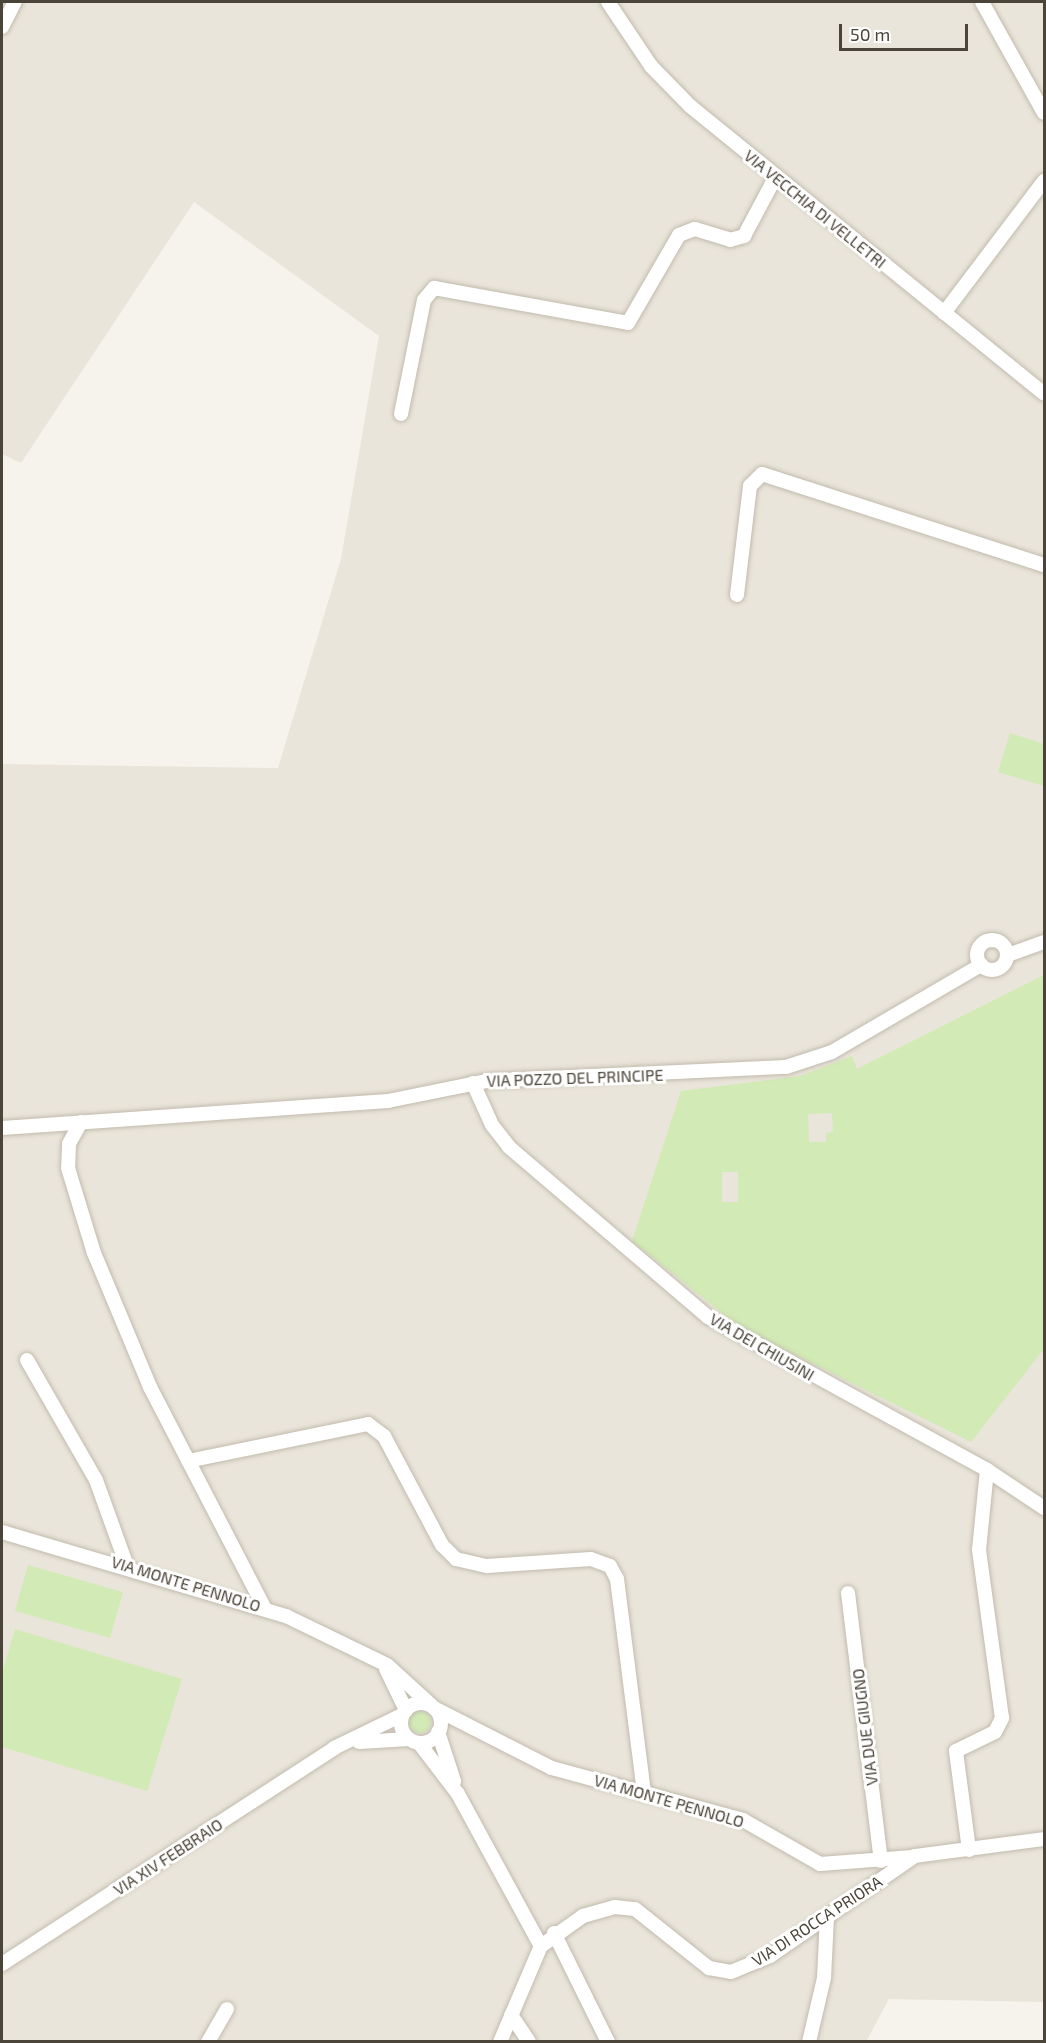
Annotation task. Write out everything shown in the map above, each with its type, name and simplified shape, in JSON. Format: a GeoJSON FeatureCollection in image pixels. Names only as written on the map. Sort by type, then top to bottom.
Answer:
{"type":"FeatureCollection","features":[{"type":"Feature","properties":{"kind":"street"},"geometry":{"type":"LineString","coordinates":[[2,27],[15,2]]}},
{"type":"Feature","properties":{"kind":"street","name":"VIA VECCHIA DI VELLETRI"},"geometry":{"type":"LineString","coordinates":[[608,2],[667,84],[775,178],[1044,394]]}},
{"type":"Feature","properties":{"kind":"street"},"geometry":{"type":"LineString","coordinates":[[982,2],[1044,113]]}},
{"type":"Feature","properties":{"kind":"street"},"geometry":{"type":"LineString","coordinates":[[401,414],[424,300],[434,288],[628,323],[679,235],[695,229],[730,240],[744,236],[775,178]]}},
{"type":"Feature","properties":{"kind":"street"},"geometry":{"type":"LineString","coordinates":[[944,313],[1044,181]]}},
{"type":"Feature","properties":{"kind":"street"},"geometry":{"type":"LineString","coordinates":[[737,595],[750,486],[762,474],[1044,565]]}},
{"type":"Feature","properties":{"kind":"street"},"geometry":{"type":"LineString","coordinates":[[1008,955],[1001,942],[986,941],[977,952],[981,965],[995,970],[1008,955],[1044,942]]}},
{"type":"Feature","properties":{"kind":"street","name":"VIA POZZO DEL PRINCIPE"},"geometry":{"type":"LineString","coordinates":[[2,1128],[388,1101],[473,1083],[796,1065],[832,1052],[981,965]]}},
{"type":"Feature","properties":{"kind":"street","name":"VIA DEI CHIUSINI"},"geometry":{"type":"LineString","coordinates":[[473,1083],[492,1125],[509,1147],[708,1317],[987,1470],[1044,1508]]}},
{"type":"Feature","properties":{"kind":"street"},"geometry":{"type":"LineString","coordinates":[[81,1122],[68,1152],[74,1196],[129,1342],[264,1607]]}},
{"type":"Feature","properties":{"kind":"street"},"geometry":{"type":"LineString","coordinates":[[27,1360],[96,1480],[127,1566]]}},
{"type":"Feature","properties":{"kind":"street"},"geometry":{"type":"LineString","coordinates":[[188,1461],[368,1425],[384,1436],[442,1545],[456,1559],[487,1566],[591,1559],[610,1566],[617,1579],[645,1792]]}},
{"type":"Feature","properties":{"kind":"street"},"geometry":{"type":"LineString","coordinates":[[969,1850],[956,1751],[995,1732],[1002,1718],[980,1558],[987,1470]]}},
{"type":"Feature","properties":{"kind":"street","name":"VIA MONTE PENNOLO"},"geometry":{"type":"LineString","coordinates":[[2,1532],[264,1607],[365,1653],[432,1706],[552,1768],[743,1820],[819,1864],[881,1861],[915,1856]]}},
{"type":"Feature","properties":{"kind":"street","name":"VIA DUE GIUGNO"},"geometry":{"type":"LineString","coordinates":[[848,1593],[881,1861]]}},
{"type":"Feature","properties":{"kind":"street","name":"VIA MONTE PENNOLO"},"geometry":{"type":"LineString","coordinates":[[365,1653],[387,1671],[404,1712]]}},
{"type":"Feature","properties":{"kind":"street"},"geometry":{"type":"LineString","coordinates":[[458,1794],[432,1706],[416,1703],[404,1712],[401,1726],[458,1794],[541,1946]]}},
{"type":"Feature","properties":{"kind":"street","name":"VIA XIV FEBBRAIO"},"geometry":{"type":"LineString","coordinates":[[2,1964],[334,1748],[404,1712]]}},
{"type":"Feature","properties":{"kind":"street"},"geometry":{"type":"LineString","coordinates":[[414,1741],[440,1728]]}},
{"type":"Feature","properties":{"kind":"street","name":"VIA MONTE PENNOLO"},"geometry":{"type":"LineString","coordinates":[[440,1728],[492,1739]]}},
{"type":"Feature","properties":{"kind":"street","name":"VIA XIV FEBBRAIO"},"geometry":{"type":"LineString","coordinates":[[334,1748],[376,1738],[414,1741]]}},
{"type":"Feature","properties":{"kind":"street","name":"VIA DI ROCCA PRIORA"},"geometry":{"type":"LineString","coordinates":[[500,2042],[541,1946],[554,1933],[598,1911],[635,1909],[709,1968],[723,1972],[761,1961],[915,1856],[1044,1839]]}},
{"type":"Feature","properties":{"kind":"street"},"geometry":{"type":"LineString","coordinates":[[809,2042],[824,1978],[827,1917]]}},
{"type":"Feature","properties":{"kind":"street"},"geometry":{"type":"LineString","coordinates":[[554,1933],[608,2042]]}},
{"type":"Feature","properties":{"kind":"street"},"geometry":{"type":"LineString","coordinates":[[208,2042],[227,2009]]}},
{"type":"Feature","properties":{"kind":"street"},"geometry":{"type":"LineString","coordinates":[[511,2015],[530,2042]]}},
{"type":"Feature","properties":{"kind":"shaded area"},"geometry":{"type":"Polygon","coordinates":[[[2,2],[1044,2],[1044,2002],[889,1999],[866,2042],[2,2041],[2,764],[278,768],[341,559],[379,336],[194,202],[21,463],[2,454],[2,2]]]}},
{"type":"Feature","properties":{"kind":"green space"},"geometry":{"type":"Polygon","coordinates":[[[1010,733],[1044,744],[1044,786],[998,772],[1010,733]]]}},
{"type":"Feature","properties":{"kind":"green space"},"geometry":{"type":"Polygon","coordinates":[[[1044,975],[1044,1349],[971,1442],[741,1328],[632,1241],[681,1091],[800,1076],[852,1056],[857,1069],[1044,975]],[[832,1113],[808,1114],[809,1142],[826,1142],[826,1133],[833,1132],[832,1113]],[[722,1172],[722,1202],[738,1202],[738,1172],[722,1172]]]}},
{"type":"Feature","properties":{"kind":"green space"},"geometry":{"type":"Polygon","coordinates":[[[28,1565],[123,1592],[110,1638],[15,1611],[28,1565]]]}},
{"type":"Feature","properties":{"kind":"green space"},"geometry":{"type":"Polygon","coordinates":[[[15,1629],[182,1679],[147,1791],[2,1747],[2,1673],[15,1629]]]}},
{"type":"Feature","properties":{"kind":"green space"},"geometry":{"type":"Polygon","coordinates":[[[420,1711],[430,1718],[431,1722],[424,1732],[420,1733],[410,1726],[409,1722],[416,1712],[420,1711]]]}}]}
